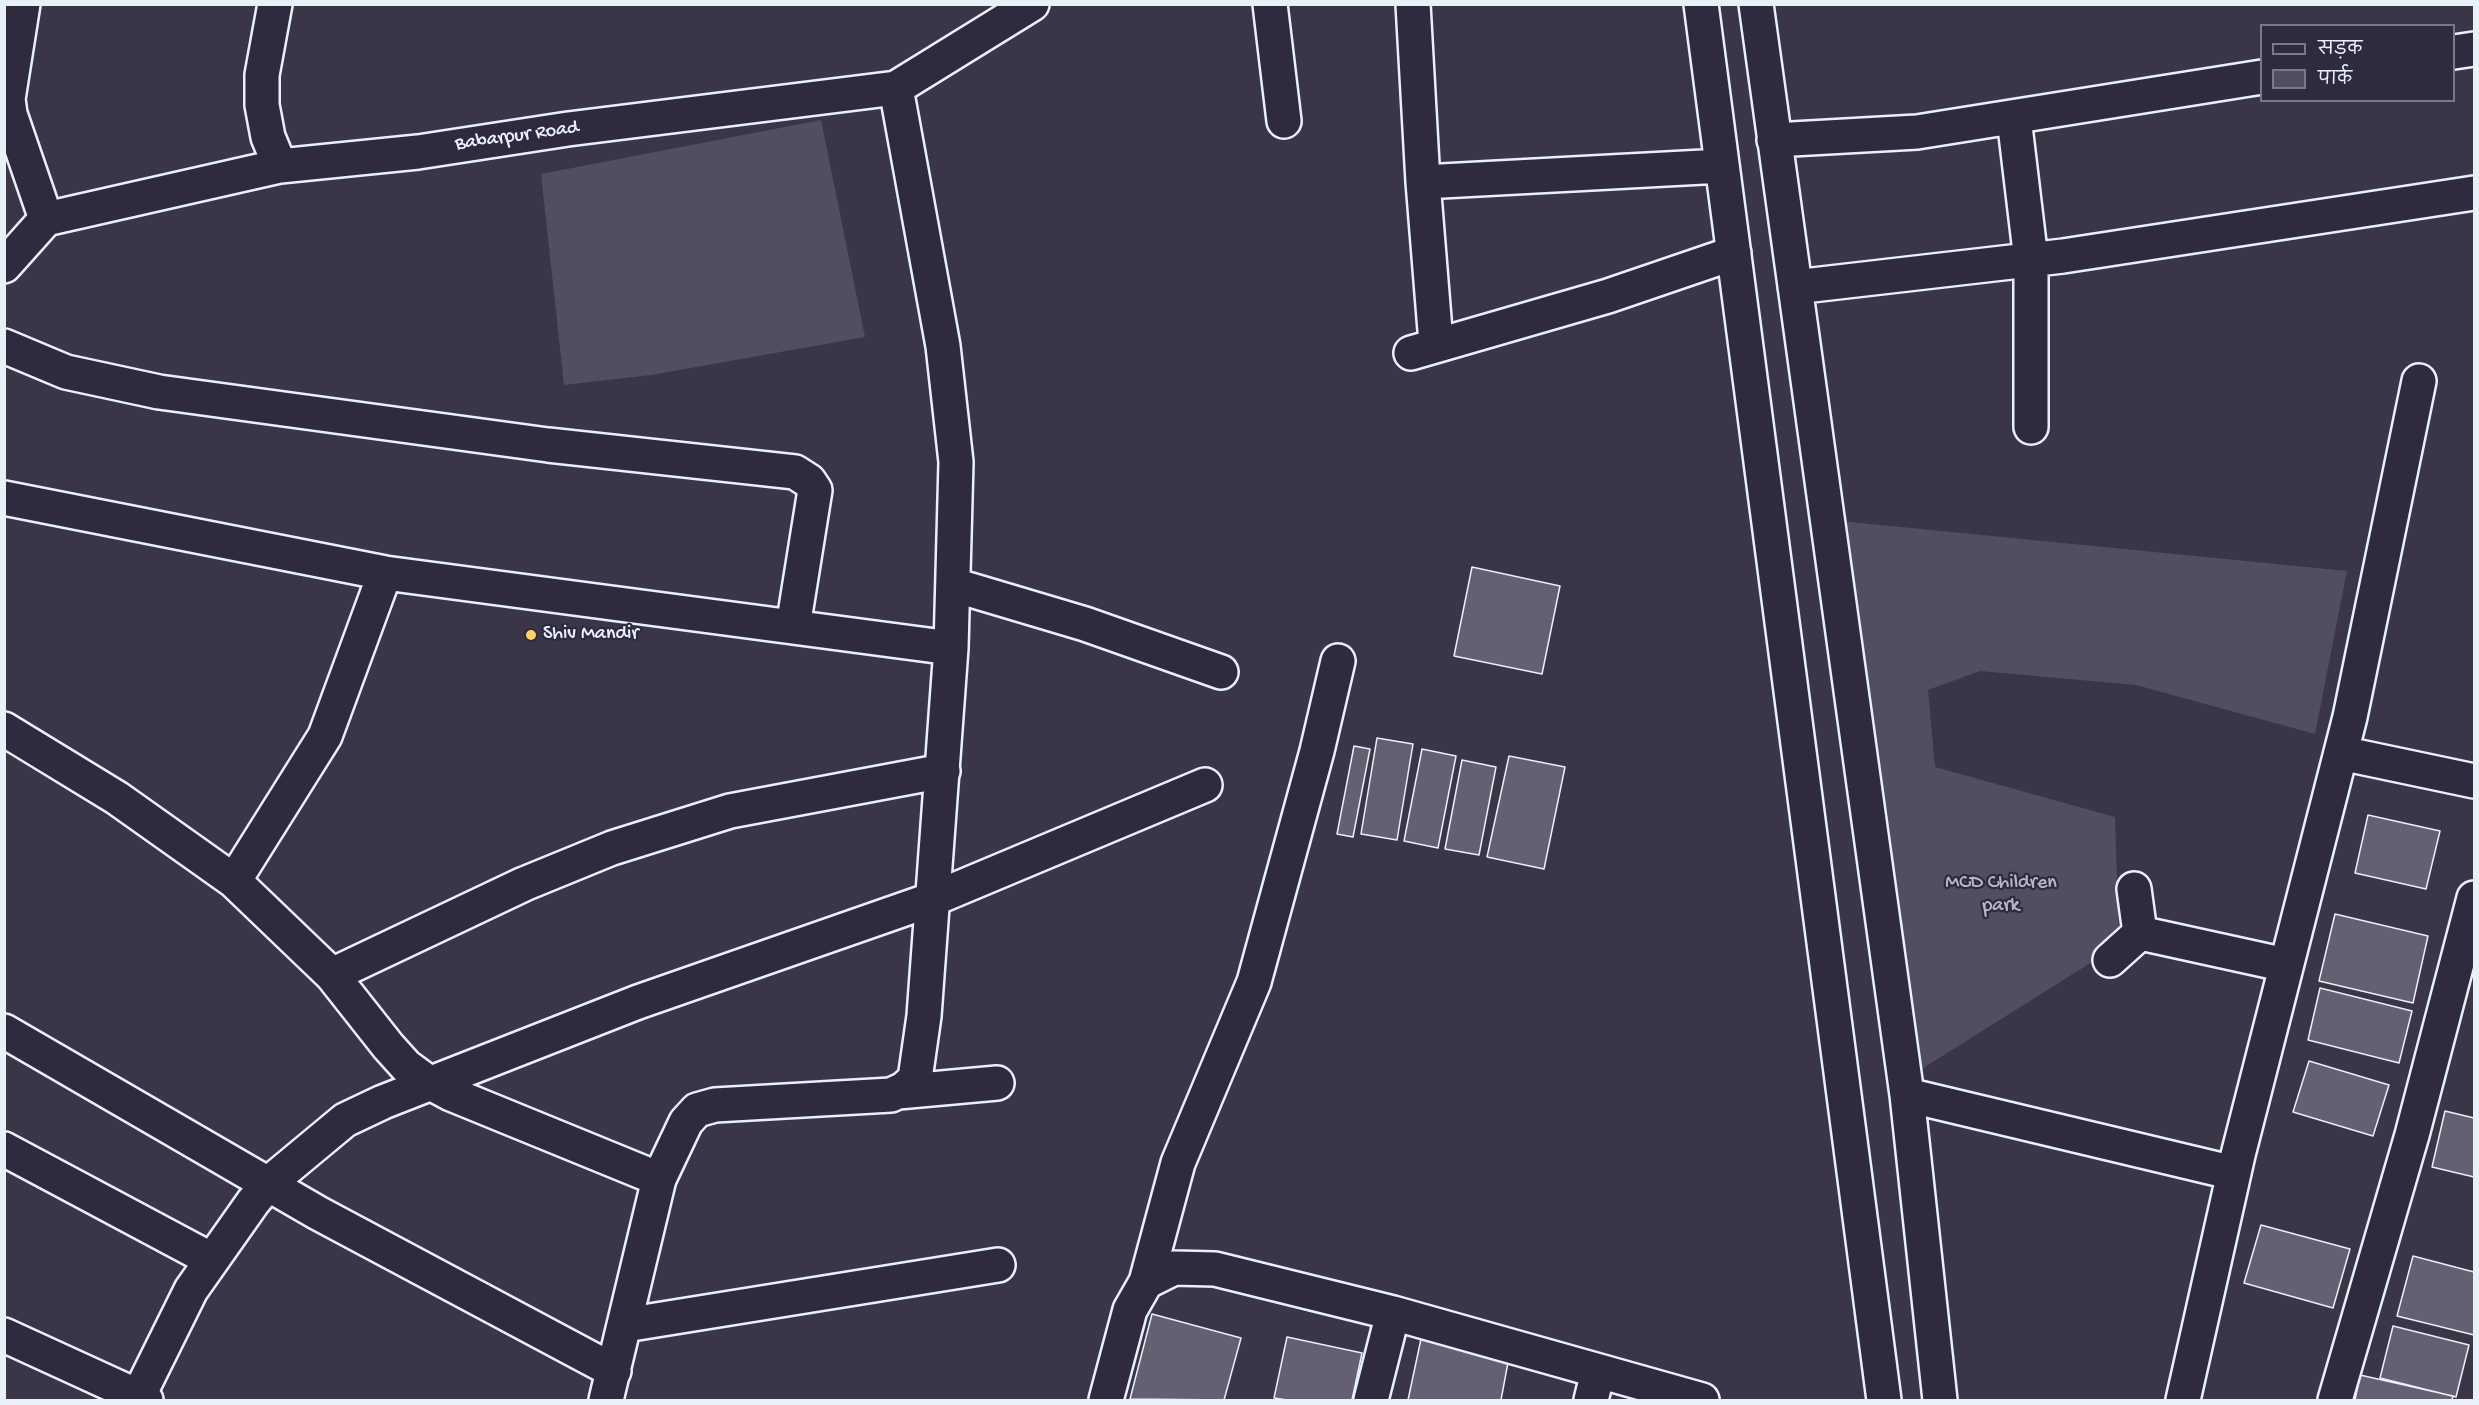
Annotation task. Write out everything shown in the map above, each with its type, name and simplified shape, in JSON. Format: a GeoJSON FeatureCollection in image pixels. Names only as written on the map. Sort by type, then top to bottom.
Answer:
{"type":"FeatureCollection","features":[{"type":"Feature","properties":{"kind":"street"},"geometry":{"type":"LineString","coordinates":[[4,266],[46,219],[10,114],[8,99],[23,4]]}},
{"type":"Feature","properties":{"kind":"street"},"geometry":{"type":"LineString","coordinates":[[275,4],[262,75],[262,105],[268,136],[280,166]]}},
{"type":"Feature","properties":{"kind":"street","name":"Babarpur Road"},"geometry":{"type":"LineString","coordinates":[[46,219],[153,192],[280,166],[418,152],[568,129],[896,88],[1032,4]]}},
{"type":"Feature","properties":{"kind":"street"},"geometry":{"type":"LineString","coordinates":[[1270,4],[1284,121]]}},
{"type":"Feature","properties":{"kind":"street"},"geometry":{"type":"LineString","coordinates":[[1413,4],[1423,182],[1423,348],[1608,296],[1734,253]]}},
{"type":"Feature","properties":{"kind":"street"},"geometry":{"type":"LineString","coordinates":[[1701,4],[1884,1401]]}},
{"type":"Feature","properties":{"kind":"street"},"geometry":{"type":"LineString","coordinates":[[1756,4],[1907,1095],[1940,1401]]}},
{"type":"Feature","properties":{"kind":"street"},"geometry":{"type":"LineString","coordinates":[[2455,52],[2475,48]]}},
{"type":"Feature","properties":{"kind":"street"},"geometry":{"type":"LineString","coordinates":[[1774,140],[1917,132],[2260,77]]}},
{"type":"Feature","properties":{"kind":"street"},"geometry":{"type":"LineString","coordinates":[[4,1031],[610,1386],[659,1179],[686,1122],[697,1110],[706,1106],[891,1095],[915,1079],[924,1016],[951,648],[956,462],[943,346],[896,88]]}},
{"type":"Feature","properties":{"kind":"street"},"geometry":{"type":"LineString","coordinates":[[2014,118],[2031,260],[2031,427]]}},
{"type":"Feature","properties":{"kind":"street"},"geometry":{"type":"LineString","coordinates":[[1423,182],[1722,166]]}},
{"type":"Feature","properties":{"kind":"street"},"geometry":{"type":"LineString","coordinates":[[1795,287],[2031,260],[2475,193]]}},
{"type":"Feature","properties":{"kind":"street"},"geometry":{"type":"LineString","coordinates":[[4,346],[66,372],[159,392],[548,445],[795,472],[810,482],[815,490],[793,627]]}},
{"type":"Feature","properties":{"kind":"street"},"geometry":{"type":"LineString","coordinates":[[2183,1401],[2234,1173],[2341,753],[2419,381]]}},
{"type":"Feature","properties":{"kind":"street"},"geometry":{"type":"LineString","coordinates":[[4,498],[385,573],[951,648]]}},
{"type":"Feature","properties":{"kind":"street"},"geometry":{"type":"LineString","coordinates":[[234,881],[325,736],[385,573]]}},
{"type":"Feature","properties":{"kind":"street"},"geometry":{"type":"LineString","coordinates":[[954,585],[1085,624],[1221,672]]}},
{"type":"Feature","properties":{"kind":"street"},"geometry":{"type":"LineString","coordinates":[[1102,1400],[1130,1310],[1146,1282],[1178,1163],[1254,982],[1317,751],[1338,661]]}},
{"type":"Feature","properties":{"kind":"street"},"geometry":{"type":"LineString","coordinates":[[4,729],[117,798],[234,881],[332,975],[406,1066],[432,1084],[659,1179]]}},
{"type":"Feature","properties":{"kind":"street"},"geometry":{"type":"LineString","coordinates":[[2341,753],[2475,781]]}},
{"type":"Feature","properties":{"kind":"street"},"geometry":{"type":"LineString","coordinates":[[332,975],[524,885],[612,848],[730,812],[942,771]]}},
{"type":"Feature","properties":{"kind":"street"},"geometry":{"type":"LineString","coordinates":[[4,1335],[142,1399],[191,1290],[212,1260],[268,1185],[345,1120],[638,1002],[933,899],[1205,785]]}},
{"type":"Feature","properties":{"kind":"street"},"geometry":{"type":"LineString","coordinates":[[2134,889],[2140,933]]}},
{"type":"Feature","properties":{"kind":"street"},"geometry":{"type":"LineString","coordinates":[[2336,1401],[2412,1135],[2475,898]]}},
{"type":"Feature","properties":{"kind":"street"},"geometry":{"type":"LineString","coordinates":[[2140,933],[2286,965]]}},
{"type":"Feature","properties":{"kind":"street"},"geometry":{"type":"LineString","coordinates":[[2110,960],[2140,933]]}},
{"type":"Feature","properties":{"kind":"street"},"geometry":{"type":"LineString","coordinates":[[898,1092],[997,1083]]}},
{"type":"Feature","properties":{"kind":"street"},"geometry":{"type":"LineString","coordinates":[[1907,1095],[2234,1173]]}},
{"type":"Feature","properties":{"kind":"street"},"geometry":{"type":"LineString","coordinates":[[4,1149],[212,1260]]}},
{"type":"Feature","properties":{"kind":"street"},"geometry":{"type":"LineString","coordinates":[[625,1325],[998,1265]]}},
{"type":"Feature","properties":{"kind":"street"},"geometry":{"type":"LineString","coordinates":[[1146,1282],[1174,1268],[1215,1269],[1393,1313],[1595,1386],[1702,1401]]}},
{"type":"Feature","properties":{"kind":"street"},"geometry":{"type":"LineString","coordinates":[[1371,1401],[1393,1313]]}},
{"type":"Feature","properties":{"kind":"green space"},"geometry":{"type":"Polygon","coordinates":[[[821,120],[865,337],[651,375],[564,385],[541,174],[821,120]]]}},
{"type":"Feature","properties":{"kind":"green space","name":"MCD Children park"},"geometry":{"type":"Polygon","coordinates":[[[1840,521],[2347,571],[2315,734],[2136,685],[1980,671],[1928,690],[1935,767],[2115,817],[2119,945],[1920,1070],[1840,521]]]}},
{"type":"Feature","properties":{"kind":"building"},"geometry":{"type":"Polygon","coordinates":[[[1472,567],[1560,586],[1542,674],[1454,656],[1472,567]]]}},
{"type":"Feature","properties":{"kind":"building"},"geometry":{"type":"Polygon","coordinates":[[[1377,738],[1413,744],[1397,840],[1361,834],[1377,738]]]}},
{"type":"Feature","properties":{"kind":"building"},"geometry":{"type":"Polygon","coordinates":[[[1354,746],[1370,749],[1353,837],[1337,834],[1354,746]]]}},
{"type":"Feature","properties":{"kind":"building"},"geometry":{"type":"Polygon","coordinates":[[[1422,749],[1456,756],[1438,848],[1404,841],[1422,749]]]}},
{"type":"Feature","properties":{"kind":"building"},"geometry":{"type":"Polygon","coordinates":[[[1509,756],[1565,767],[1544,869],[1487,857],[1509,756]]]}},
{"type":"Feature","properties":{"kind":"building"},"geometry":{"type":"Polygon","coordinates":[[[1462,760],[1496,767],[1479,855],[1445,849],[1462,760]]]}},
{"type":"Feature","properties":{"kind":"building"},"geometry":{"type":"Polygon","coordinates":[[[2368,815],[2440,831],[2426,889],[2355,873],[2368,815]]]}},
{"type":"Feature","properties":{"kind":"building"},"geometry":{"type":"Polygon","coordinates":[[[2335,914],[2428,936],[2413,1003],[2319,981],[2335,914]]]}},
{"type":"Feature","properties":{"kind":"building"},"geometry":{"type":"Polygon","coordinates":[[[2320,988],[2412,1011],[2399,1063],[2308,1040],[2320,988]]]}},
{"type":"Feature","properties":{"kind":"building"},"geometry":{"type":"Polygon","coordinates":[[[2309,1061],[2389,1085],[2373,1136],[2293,1112],[2309,1061]]]}},
{"type":"Feature","properties":{"kind":"building"},"geometry":{"type":"Polygon","coordinates":[[[2445,1111],[2474,1118],[2474,1177],[2432,1167],[2445,1111]]]}},
{"type":"Feature","properties":{"kind":"building"},"geometry":{"type":"Polygon","coordinates":[[[2261,1225],[2350,1249],[2333,1308],[2244,1283],[2261,1225]]]}},
{"type":"Feature","properties":{"kind":"building"},"geometry":{"type":"Polygon","coordinates":[[[2413,1256],[2474,1272],[2474,1335],[2397,1316],[2413,1256]]]}},
{"type":"Feature","properties":{"kind":"building"},"geometry":{"type":"Polygon","coordinates":[[[1152,1314],[1241,1338],[1224,1400],[1130,1399],[1152,1314]]]}},
{"type":"Feature","properties":{"kind":"building"},"geometry":{"type":"Polygon","coordinates":[[[2393,1326],[2469,1345],[2456,1397],[2380,1378],[2393,1326]]]}},
{"type":"Feature","properties":{"kind":"building"},"geometry":{"type":"Polygon","coordinates":[[[1287,1337],[1362,1353],[1352,1400],[1274,1398],[1287,1337]]]}},
{"type":"Feature","properties":{"kind":"building"},"geometry":{"type":"Polygon","coordinates":[[[1421,1339],[1509,1357],[1501,1400],[1408,1400],[1421,1339]]]}},
{"type":"Feature","properties":{"kind":"building"},"geometry":{"type":"Polygon","coordinates":[[[2360,1375],[2453,1396],[2452,1400],[2355,1400],[2360,1375]]]}},
{"type":"Feature","properties":{"kind":"place","name":"Shiv Mandir"},"geometry":{"type":"Point","coordinates":[531,635]}}]}
